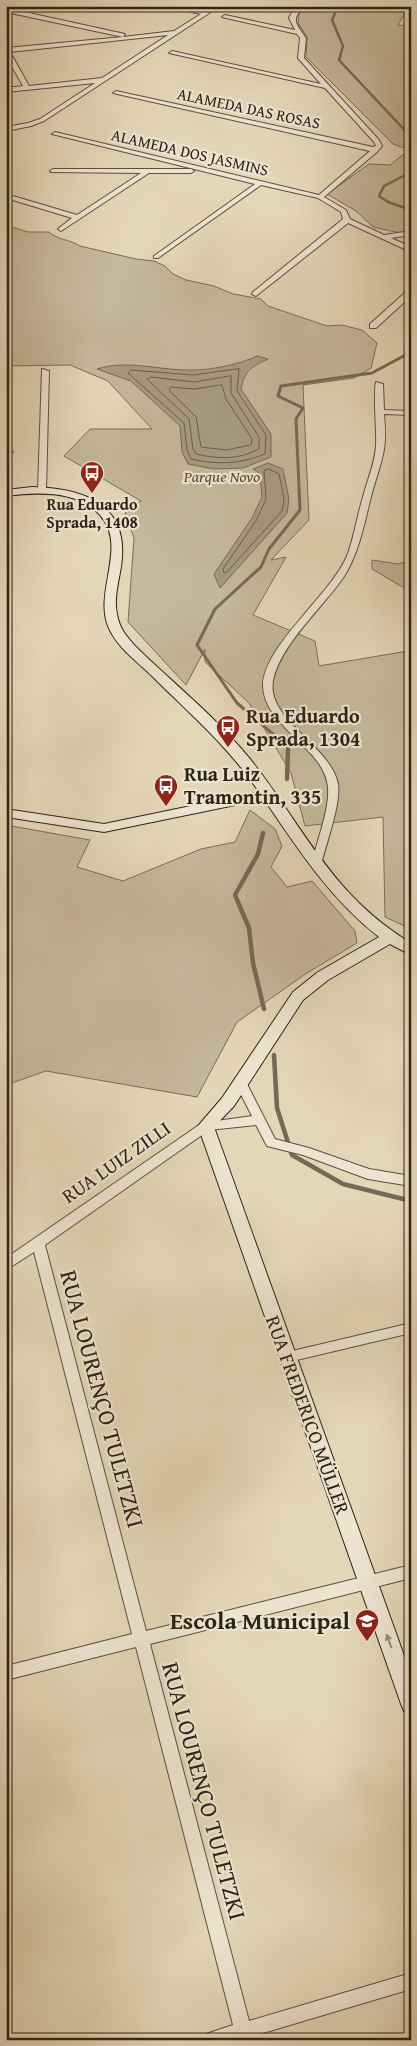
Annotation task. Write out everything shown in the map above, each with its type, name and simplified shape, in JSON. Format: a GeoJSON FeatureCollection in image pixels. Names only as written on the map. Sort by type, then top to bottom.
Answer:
{"type":"FeatureCollection","features":[{"type":"Feature","properties":{"kind":"main road"},"geometry":{"type":"LineString","coordinates":[[6,493],[42,490],[78,498],[91,504],[105,515],[114,530],[117,546],[110,606],[113,625],[128,645],[241,757],[316,865],[346,900],[390,937],[411,950]]}},
{"type":"Feature","properties":{"kind":"main road"},"geometry":{"type":"LineString","coordinates":[[6,813],[104,828],[268,794]]}},
{"type":"Feature","properties":{"kind":"main road","name":"RUA LUIZ ZILLI"},"geometry":{"type":"LineString","coordinates":[[206,1126],[228,1102],[298,996],[323,976],[390,937]]}},
{"type":"Feature","properties":{"kind":"main road","name":"RUA FREDERICO MÜLLER"},"geometry":{"type":"LineString","coordinates":[[206,1126],[411,1704]]}},
{"type":"Feature","properties":{"kind":"street"},"geometry":{"type":"LineString","coordinates":[[166,6],[207,13]]}},
{"type":"Feature","properties":{"kind":"street"},"geometry":{"type":"LineString","coordinates":[[6,129],[17,128],[42,120],[217,6]]}},
{"type":"Feature","properties":{"kind":"street"},"geometry":{"type":"LineString","coordinates":[[302,6],[295,11],[292,18],[303,42],[300,56],[379,143],[376,150],[320,197]]}},
{"type":"Feature","properties":{"kind":"street"},"geometry":{"type":"LineString","coordinates":[[6,10],[135,38]]}},
{"type":"Feature","properties":{"kind":"street"},"geometry":{"type":"LineString","coordinates":[[225,18],[300,33]]}},
{"type":"Feature","properties":{"kind":"street"},"geometry":{"type":"LineString","coordinates":[[27,88],[7,51],[176,33]]}},
{"type":"Feature","properties":{"kind":"street"},"geometry":{"type":"LineString","coordinates":[[172,53],[328,87]]}},
{"type":"Feature","properties":{"kind":"street"},"geometry":{"type":"LineString","coordinates":[[6,90],[105,79]]}},
{"type":"Feature","properties":{"kind":"street","name":"ALAMEDA DAS ROSAS"},"geometry":{"type":"LineString","coordinates":[[116,93],[376,150]]}},
{"type":"Feature","properties":{"kind":"street"},"geometry":{"type":"LineString","coordinates":[[6,135],[17,128]]}},
{"type":"Feature","properties":{"kind":"street","name":"ALAMEDA DOS JASMINS"},"geometry":{"type":"LineString","coordinates":[[55,134],[320,197],[344,211],[348,220],[411,250]]}},
{"type":"Feature","properties":{"kind":"street"},"geometry":{"type":"LineString","coordinates":[[52,171],[211,171]]}},
{"type":"Feature","properties":{"kind":"street"},"geometry":{"type":"LineString","coordinates":[[61,229],[148,171]]}},
{"type":"Feature","properties":{"kind":"street"},"geometry":{"type":"LineString","coordinates":[[156,257],[260,183]]}},
{"type":"Feature","properties":{"kind":"street"},"geometry":{"type":"LineString","coordinates":[[6,196],[78,218]]}},
{"type":"Feature","properties":{"kind":"street"},"geometry":{"type":"LineString","coordinates":[[256,294],[348,220]]}},
{"type":"Feature","properties":{"kind":"street"},"geometry":{"type":"LineString","coordinates":[[384,237],[411,233]]}},
{"type":"Feature","properties":{"kind":"street"},"geometry":{"type":"LineString","coordinates":[[392,241],[411,238]]}},
{"type":"Feature","properties":{"kind":"street"},"geometry":{"type":"LineString","coordinates":[[373,326],[411,292]]}},
{"type":"Feature","properties":{"kind":"street"},"geometry":{"type":"LineString","coordinates":[[42,490],[44,371]]}},
{"type":"Feature","properties":{"kind":"street"},"geometry":{"type":"LineString","coordinates":[[316,865],[335,789],[332,777],[326,765],[273,705],[268,686],[270,674],[280,652],[340,575],[351,556],[380,449],[381,412],[379,384]]}},
{"type":"Feature","properties":{"kind":"street"},"geometry":{"type":"LineString","coordinates":[[381,412],[411,413]]}},
{"type":"Feature","properties":{"kind":"street"},"geometry":{"type":"LineString","coordinates":[[240,1083],[268,1141],[368,1174],[411,1181]]}},
{"type":"Feature","properties":{"kind":"street"},"geometry":{"type":"LineString","coordinates":[[206,1126],[258,1120]]}},
{"type":"Feature","properties":{"kind":"street","name":"RUA LUIZ ZILLI"},"geometry":{"type":"LineString","coordinates":[[6,1265],[206,1126]]}},
{"type":"Feature","properties":{"kind":"street","name":"RUA LOURENÇO TULETZKI"},"geometry":{"type":"LineString","coordinates":[[38,1243],[243,2031]]}},
{"type":"Feature","properties":{"kind":"street"},"geometry":{"type":"LineString","coordinates":[[288,1357],[411,1328]]}},
{"type":"Feature","properties":{"kind":"street"},"geometry":{"type":"LineString","coordinates":[[6,1673],[411,1571]]}},
{"type":"Feature","properties":{"kind":"street"},"geometry":{"type":"LineString","coordinates":[[212,2040],[411,1981]]}},
{"type":"Feature","properties":{"kind":"green space"},"geometry":{"type":"Polygon","coordinates":[[[308,6],[409,6],[398,25],[411,26],[411,231],[400,233],[373,227],[356,211],[327,194],[369,164],[390,165],[409,150],[393,144],[306,57],[307,37],[298,23],[299,14],[308,6]]]}},
{"type":"Feature","properties":{"kind":"green space","name":"Parque Novo"},"geometry":{"type":"Polygon","coordinates":[[[6,225],[28,232],[49,232],[56,237],[80,246],[136,259],[154,261],[186,280],[214,286],[233,294],[261,299],[268,306],[327,326],[342,325],[362,330],[377,343],[371,368],[354,378],[303,385],[309,520],[271,560],[286,557],[253,615],[315,641],[319,666],[408,651],[411,645],[411,681],[405,705],[411,710],[411,773],[406,787],[411,854],[411,929],[385,917],[383,817],[305,826],[291,773],[249,703],[205,662],[205,649],[186,685],[128,622],[134,538],[125,513],[141,501],[64,456],[90,429],[152,429],[108,381],[70,365],[6,366],[6,225]]]}},
{"type":"Feature","properties":{"kind":"green space"},"geometry":{"type":"Polygon","coordinates":[[[372,560],[398,564],[411,560],[411,592],[372,569],[372,560]]]}},
{"type":"Feature","properties":{"kind":"green space"},"geometry":{"type":"Polygon","coordinates":[[[250,810],[275,829],[282,846],[271,867],[287,887],[312,881],[355,931],[357,943],[307,973],[237,1022],[197,1097],[46,1071],[6,1085],[6,825],[90,840],[77,867],[123,881],[201,849],[235,842],[250,810]]]}},
{"type":"Feature","properties":{"kind":"water"},"geometry":{"type":"Polygon","coordinates":[[[257,356],[268,359],[257,364],[247,373],[241,389],[271,434],[271,457],[243,468],[214,469],[188,464],[182,452],[180,426],[131,381],[97,369],[109,366],[133,365],[200,370],[234,364],[257,356]]]}},
{"type":"Feature","properties":{"kind":"water"},"geometry":{"type":"Polygon","coordinates":[[[268,463],[283,469],[289,499],[287,513],[220,588],[214,574],[252,518],[262,497],[260,474],[253,469],[268,463]]]}},
{"type":"Feature","properties":{"kind":"waterway"},"geometry":{"type":"LineString","coordinates":[[338,6],[332,20],[343,46],[339,60],[411,137]]}},
{"type":"Feature","properties":{"kind":"waterway"},"geometry":{"type":"LineString","coordinates":[[411,172],[384,186],[379,196],[388,202],[411,210]]}},
{"type":"Feature","properties":{"kind":"waterway"},"geometry":{"type":"LineString","coordinates":[[288,749],[237,703],[197,645],[215,609],[261,567],[269,549],[300,510],[296,419],[303,408],[278,396],[281,386],[372,373],[411,352]]}},
{"type":"Feature","properties":{"kind":"waterway"},"geometry":{"type":"LineString","coordinates":[[287,779],[288,749]]}},
{"type":"Feature","properties":{"kind":"waterway"},"geometry":{"type":"LineString","coordinates":[[263,833],[258,854],[235,895],[249,928],[253,963],[264,1009]]}},
{"type":"Feature","properties":{"kind":"waterway"},"geometry":{"type":"LineString","coordinates":[[274,1055],[277,1108],[292,1155],[343,1184],[411,1201]]}},
{"type":"Feature","properties":{"kind":"place","name":"Rua Eduardo Sprada, 1408"},"geometry":{"type":"Point","coordinates":[92,494]}},
{"type":"Feature","properties":{"kind":"place","name":"Rua Eduardo Sprada, 1304"},"geometry":{"type":"Point","coordinates":[228,748]}},
{"type":"Feature","properties":{"kind":"place","name":"Rua Luiz Tramontin, 335"},"geometry":{"type":"Point","coordinates":[166,807]}},
{"type":"Feature","properties":{"kind":"place","name":"Escola Municipal"},"geometry":{"type":"Point","coordinates":[367,1642]}}]}
